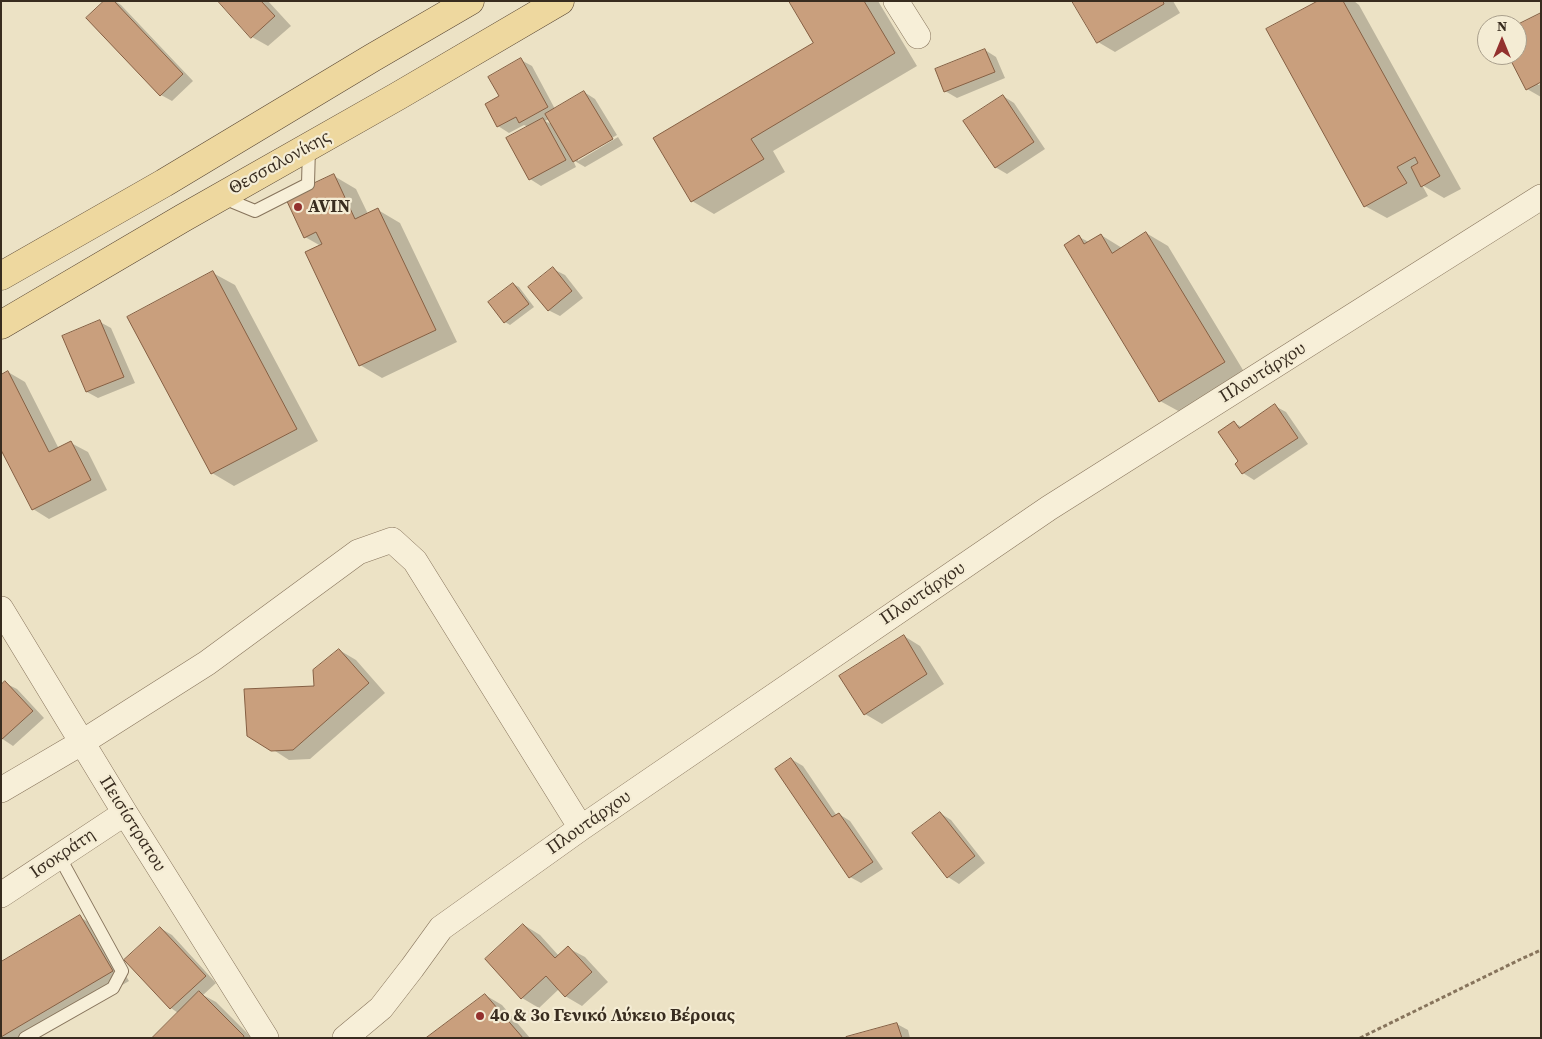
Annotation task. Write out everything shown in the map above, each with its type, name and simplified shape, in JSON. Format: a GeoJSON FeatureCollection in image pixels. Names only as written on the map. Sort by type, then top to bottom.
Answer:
{"type":"FeatureCollection","features":[{"type":"Feature","properties":{"kind":"main road"},"geometry":{"type":"LineString","coordinates":[[1,276],[164,183],[470,1]]}},
{"type":"Feature","properties":{"kind":"main road","name":"Θεσσαλονίκης"},"geometry":{"type":"LineString","coordinates":[[1,325],[560,1]]}},
{"type":"Feature","properties":{"kind":"main road"},"geometry":{"type":"LineString","coordinates":[[164,183],[183,218]]}},
{"type":"Feature","properties":{"kind":"street"},"geometry":{"type":"LineString","coordinates":[[896,1],[918,36]]}},
{"type":"Feature","properties":{"kind":"street","name":"Πλουτάρχου"},"geometry":{"type":"LineString","coordinates":[[345,1038],[381,1008],[440,928],[581,828],[1049,508],[1541,197]]}},
{"type":"Feature","properties":{"kind":"street"},"geometry":{"type":"LineString","coordinates":[[1,790],[81,743],[207,663],[358,552],[392,540],[415,560],[581,828]]}},
{"type":"Feature","properties":{"kind":"street","name":"Πεισίστρατου"},"geometry":{"type":"LineString","coordinates":[[1,609],[81,743],[266,1038]]}},
{"type":"Feature","properties":{"kind":"street","name":"Ισοκράτη"},"geometry":{"type":"LineString","coordinates":[[1,895],[125,813]]}},
{"type":"Feature","properties":{"kind":"lane"},"geometry":{"type":"LineString","coordinates":[[25,1038],[113,988],[122,971],[59,856]]}},
{"type":"Feature","properties":{"kind":"path"},"geometry":{"type":"LineString","coordinates":[[1360,1038],[1541,950]]}},
{"type":"Feature","properties":{"kind":"building"},"geometry":{"type":"Polygon","coordinates":[[[104,1],[114,1],[183,74],[160,96],[86,18],[104,1]]]}},
{"type":"Feature","properties":{"kind":"building"},"geometry":{"type":"Polygon","coordinates":[[[218,1],[261,1],[275,16],[251,38],[218,1]]]}},
{"type":"Feature","properties":{"kind":"building"},"geometry":{"type":"Polygon","coordinates":[[[789,1],[864,1],[895,53],[751,139],[764,159],[691,202],[653,138],[813,43],[789,1]]]}},
{"type":"Feature","properties":{"kind":"building"},"geometry":{"type":"Polygon","coordinates":[[[1072,1],[1163,1],[1164,4],[1097,43],[1072,1]]]}},
{"type":"Feature","properties":{"kind":"building"},"geometry":{"type":"Polygon","coordinates":[[[1318,1],[1343,1],[1440,176],[1421,187],[1411,167],[1418,163],[1415,157],[1397,167],[1407,183],[1364,207],[1266,29],[1318,1]]]}},
{"type":"Feature","properties":{"kind":"building"},"geometry":{"type":"Polygon","coordinates":[[[1541,13],[1541,82],[1526,90],[1513,65],[1527,65],[1527,20],[1541,13]]]}},
{"type":"Feature","properties":{"kind":"building"},"geometry":{"type":"Polygon","coordinates":[[[985,49],[995,72],[944,92],[935,69],[985,49]]]}},
{"type":"Feature","properties":{"kind":"building"},"geometry":{"type":"Polygon","coordinates":[[[521,58],[548,107],[519,123],[516,117],[497,127],[485,104],[499,96],[488,77],[521,58]]]}},
{"type":"Feature","properties":{"kind":"building"},"geometry":{"type":"Polygon","coordinates":[[[584,91],[613,139],[573,162],[545,114],[584,91]]]}},
{"type":"Feature","properties":{"kind":"building"},"geometry":{"type":"Polygon","coordinates":[[[1003,95],[1034,142],[995,168],[963,121],[1003,95]]]}},
{"type":"Feature","properties":{"kind":"building"},"geometry":{"type":"Polygon","coordinates":[[[543,118],[566,160],[529,180],[506,138],[543,118]]]}},
{"type":"Feature","properties":{"kind":"building"},"geometry":{"type":"Polygon","coordinates":[[[334,174],[355,219],[378,208],[436,330],[359,366],[305,252],[322,244],[316,232],[304,238],[285,197],[334,174]]]}},
{"type":"Feature","properties":{"kind":"building"},"geometry":{"type":"Polygon","coordinates":[[[1146,232],[1225,362],[1159,402],[1064,245],[1079,235],[1084,244],[1101,234],[1112,253],[1146,232]]]}},
{"type":"Feature","properties":{"kind":"building"},"geometry":{"type":"Polygon","coordinates":[[[553,267],[572,291],[548,311],[528,287],[553,267]]]}},
{"type":"Feature","properties":{"kind":"building"},"geometry":{"type":"Polygon","coordinates":[[[213,271],[297,429],[211,474],[127,317],[213,271]]]}},
{"type":"Feature","properties":{"kind":"building"},"geometry":{"type":"Polygon","coordinates":[[[513,283],[529,304],[504,323],[488,302],[513,283]]]}},
{"type":"Feature","properties":{"kind":"building"},"geometry":{"type":"Polygon","coordinates":[[[100,320],[124,377],[86,392],[62,336],[100,320]]]}},
{"type":"Feature","properties":{"kind":"building"},"geometry":{"type":"Polygon","coordinates":[[[8,371],[49,452],[71,441],[91,480],[32,510],[1,450],[1,375],[8,371]]]}},
{"type":"Feature","properties":{"kind":"building"},"geometry":{"type":"Polygon","coordinates":[[[1275,404],[1298,438],[1242,474],[1235,464],[1238,461],[1218,432],[1234,421],[1239,428],[1275,404]]]}},
{"type":"Feature","properties":{"kind":"building"},"geometry":{"type":"Polygon","coordinates":[[[904,635],[927,674],[864,715],[839,676],[904,635]]]}},
{"type":"Feature","properties":{"kind":"building"},"geometry":{"type":"Polygon","coordinates":[[[339,649],[369,683],[293,750],[271,751],[247,736],[244,689],[314,686],[313,670],[339,649]]]}},
{"type":"Feature","properties":{"kind":"building"},"geometry":{"type":"Polygon","coordinates":[[[5,681],[33,711],[1,740],[1,685],[5,681]]]}},
{"type":"Feature","properties":{"kind":"building"},"geometry":{"type":"Polygon","coordinates":[[[791,758],[832,817],[839,813],[873,862],[849,878],[775,769],[791,758]]]}},
{"type":"Feature","properties":{"kind":"building"},"geometry":{"type":"Polygon","coordinates":[[[940,812],[975,856],[947,878],[912,833],[940,812]]]}},
{"type":"Feature","properties":{"kind":"building"},"geometry":{"type":"Polygon","coordinates":[[[80,915],[113,971],[1,1037],[1,962],[80,915]]]}},
{"type":"Feature","properties":{"kind":"building"},"geometry":{"type":"Polygon","coordinates":[[[523,924],[555,958],[568,946],[592,972],[565,997],[546,976],[521,999],[485,959],[523,924]]]}},
{"type":"Feature","properties":{"kind":"building"},"geometry":{"type":"Polygon","coordinates":[[[160,927],[206,976],[170,1009],[124,960],[160,927]]]}},
{"type":"Feature","properties":{"kind":"building"},"geometry":{"type":"Polygon","coordinates":[[[199,991],[244,1036],[243,1038],[152,1038],[199,991]]]}},
{"type":"Feature","properties":{"kind":"building","name":"4ο & 3ο Γενικό Λύκειο Βέροιας"},"geometry":{"type":"Polygon","coordinates":[[[485,994],[523,1038],[426,1038],[485,994]]]}},
{"type":"Feature","properties":{"kind":"building"},"geometry":{"type":"Polygon","coordinates":[[[897,1023],[902,1038],[846,1038],[846,1037],[897,1023]]]}},
{"type":"Feature","properties":{"kind":"place","name":"AVIN"},"geometry":{"type":"Point","coordinates":[298,207]}},
{"type":"Feature","properties":{"kind":"place","name":"4ο & 3ο Γενικό Λύκειο Βέροιας"},"geometry":{"type":"Point","coordinates":[480,1016]}}]}
